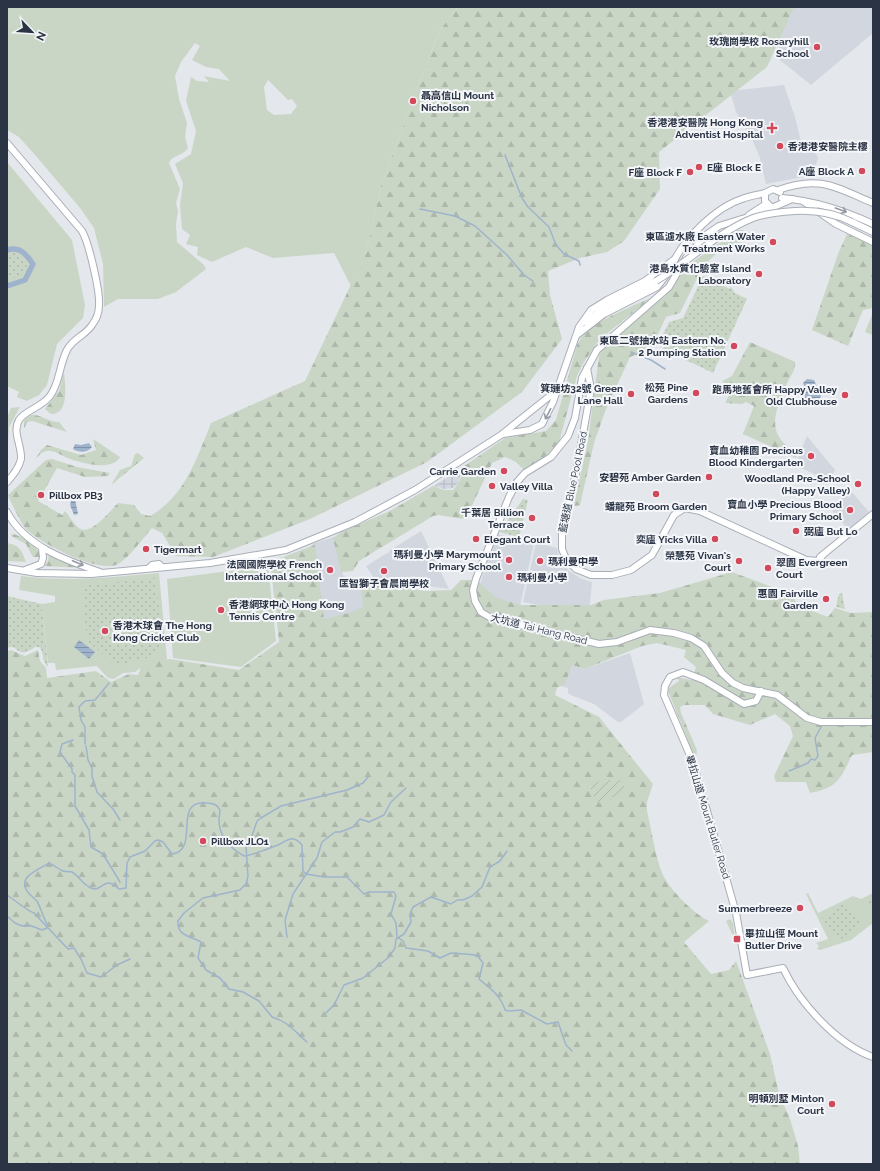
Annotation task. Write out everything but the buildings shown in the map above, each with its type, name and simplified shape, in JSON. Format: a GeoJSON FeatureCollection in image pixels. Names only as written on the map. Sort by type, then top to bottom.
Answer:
{"type":"FeatureCollection","features":[{"type":"Feature","properties":{"kind":"main road"},"geometry":{"type":"LineString","coordinates":[[7,143],[84,234],[99,304],[93,325],[72,341],[67,349],[53,390],[49,396],[38,407],[19,419],[17,427],[20,461],[15,473],[7,482]]}},
{"type":"Feature","properties":{"kind":"main road"},"geometry":{"type":"LineString","coordinates":[[769,202],[792,185],[808,182],[827,184],[873,203]]}},
{"type":"Feature","properties":{"kind":"main road"},"geometry":{"type":"LineString","coordinates":[[769,202],[771,189],[792,199]]}},
{"type":"Feature","properties":{"kind":"main road"},"geometry":{"type":"LineString","coordinates":[[576,335],[604,314],[657,287],[667,276],[675,259],[699,227],[723,209],[741,199],[769,202],[800,199],[830,206],[873,224]]}},
{"type":"Feature","properties":{"kind":"main road"},"geometry":{"type":"LineString","coordinates":[[800,199],[854,234],[873,242]]}},
{"type":"Feature","properties":{"kind":"main road","name":"大坑道 Tai Hang Road"},"geometry":{"type":"LineString","coordinates":[[769,202],[743,218],[719,226],[706,235],[686,258],[669,287],[600,347],[587,368],[579,387],[573,424],[564,442],[551,457],[523,475],[509,497],[475,583],[473,593],[477,606],[483,614],[494,619],[594,643],[617,642],[650,630],[674,633],[691,638],[704,646],[722,673],[732,683],[743,688],[782,697],[799,713],[816,721],[873,722]]}},
{"type":"Feature","properties":{"kind":"main road"},"geometry":{"type":"LineString","coordinates":[[576,335],[587,321],[596,313],[656,281],[730,230],[760,216],[783,212],[816,211],[846,219],[873,232]]}},
{"type":"Feature","properties":{"kind":"main road"},"geometry":{"type":"LineString","coordinates":[[501,435],[530,430],[542,424],[547,417],[576,335],[583,320],[591,310],[607,300],[645,281],[675,259]]}},
{"type":"Feature","properties":{"kind":"main road","name":"藍塘道 Blue Pool Road"},"geometry":{"type":"LineString","coordinates":[[587,368],[591,389],[576,473],[562,534],[564,554],[573,567],[597,576],[620,574],[631,570],[652,555],[674,515],[685,508],[700,511],[765,543],[818,562],[822,556],[873,514]]}},
{"type":"Feature","properties":{"kind":"main road"},"geometry":{"type":"LineString","coordinates":[[7,568],[37,573],[91,574],[149,568],[152,570],[162,567],[231,560],[270,554],[302,544],[355,522],[415,490],[501,435],[556,392]]}},
{"type":"Feature","properties":{"kind":"main road"},"geometry":{"type":"LineString","coordinates":[[522,419],[523,425],[530,430]]}},
{"type":"Feature","properties":{"kind":"main road"},"geometry":{"type":"LineString","coordinates":[[7,512],[22,534],[42,548],[101,572]]}},
{"type":"Feature","properties":{"kind":"main road"},"geometry":{"type":"LineString","coordinates":[[24,570],[41,564],[43,558],[42,548]]}},
{"type":"Feature","properties":{"kind":"main road","name":"畢拉山道 Mount Butler Road"},"geometry":{"type":"LineString","coordinates":[[761,691],[756,701],[744,704],[704,680],[683,672],[670,677],[664,689],[666,701],[692,760],[707,811],[736,913],[747,975],[783,968],[805,1001],[828,1028],[848,1044],[873,1057]]}},
{"type":"Feature","properties":{"kind":"shaded area","name":"玫瑰崗學校 Rosaryhill School"},"geometry":{"type":"Polygon","coordinates":[[[789,7],[873,7],[873,33],[811,85],[780,60],[775,21],[789,7]]]}},
{"type":"Feature","properties":{"kind":"shaded area","name":"香港港安醫院 Hong Kong Adventist Hospital"},"geometry":{"type":"Polygon","coordinates":[[[784,85],[795,117],[802,146],[814,150],[818,158],[813,175],[766,184],[760,158],[752,139],[736,112],[730,91],[784,85]]]}},
{"type":"Feature","properties":{"kind":"shaded area","name":"寶血幼稚園 Precious Blood Kindergarten"},"geometry":{"type":"Polygon","coordinates":[[[807,436],[835,470],[829,481],[795,465],[807,436]]]}},
{"type":"Feature","properties":{"kind":"shaded area"},"geometry":{"type":"Polygon","coordinates":[[[458,470],[461,474],[458,483],[453,488],[444,489],[434,486],[458,470]]]}},
{"type":"Feature","properties":{"kind":"shaded area","name":"寶血小學 Precious Blood Primary School"},"geometry":{"type":"Polygon","coordinates":[[[851,491],[869,512],[848,529],[830,508],[851,491]]]}},
{"type":"Feature","properties":{"kind":"shaded area"},"geometry":{"type":"Polygon","coordinates":[[[421,531],[449,589],[406,583],[402,576],[393,581],[374,578],[366,566],[389,552],[398,569],[389,551],[421,531]]]}},
{"type":"Feature","properties":{"kind":"shaded area","name":"瑪利曼小學 Marymount Primary School"},"geometry":{"type":"Polygon","coordinates":[[[497,534],[534,543],[520,606],[502,602],[478,590],[497,534]]]}},
{"type":"Feature","properties":{"kind":"shaded area"},"geometry":{"type":"Polygon","coordinates":[[[334,537],[343,575],[356,583],[361,582],[365,610],[320,630],[312,544],[334,537]]]}},
{"type":"Feature","properties":{"kind":"shaded area"},"geometry":{"type":"Polygon","coordinates":[[[536,543],[557,548],[559,558],[569,571],[582,579],[592,582],[590,604],[582,609],[565,610],[523,602],[536,543]]]}},
{"type":"Feature","properties":{"kind":"shaded area"},"geometry":{"type":"Polygon","coordinates":[[[630,653],[644,704],[621,722],[618,722],[594,704],[571,695],[568,693],[568,688],[561,686],[568,664],[585,669],[630,653]]]}},
{"type":"Feature","properties":{"kind":"green space"},"geometry":{"type":"Polygon","coordinates":[[[7,7],[458,7],[440,30],[415,94],[381,186],[366,253],[351,286],[334,253],[273,258],[246,247],[212,262],[197,255],[198,247],[186,244],[190,235],[182,229],[180,205],[183,183],[175,164],[191,154],[196,131],[186,101],[191,77],[197,81],[209,82],[204,76],[230,81],[219,69],[206,67],[192,60],[200,46],[195,43],[181,62],[175,76],[179,99],[187,123],[185,137],[188,148],[186,151],[173,158],[169,163],[180,189],[176,203],[178,211],[176,224],[177,242],[204,265],[206,269],[176,292],[158,299],[118,299],[104,307],[103,264],[94,228],[80,208],[36,156],[19,137],[7,130],[7,7]],[[268,80],[264,87],[267,110],[274,115],[291,114],[297,106],[292,99],[288,100],[268,80]]]}},
{"type":"Feature","properties":{"kind":"green space"},"geometry":{"type":"Polygon","coordinates":[[[458,7],[794,7],[767,67],[659,152],[660,189],[624,241],[607,252],[580,258],[548,271],[550,295],[562,339],[522,392],[427,462],[310,519],[213,557],[176,556],[162,533],[152,528],[125,559],[116,565],[107,566],[83,561],[57,549],[27,530],[22,524],[8,495],[46,460],[52,459],[77,467],[110,473],[108,476],[85,477],[57,468],[38,501],[62,515],[65,511],[79,528],[84,530],[94,526],[100,522],[118,503],[134,505],[141,514],[150,516],[162,508],[181,487],[195,463],[211,423],[305,381],[366,253],[381,186],[415,94],[440,30],[458,7]]]}},
{"type":"Feature","properties":{"kind":"green space"},"geometry":{"type":"Polygon","coordinates":[[[7,162],[72,240],[85,305],[83,318],[57,344],[47,385],[39,395],[27,401],[17,397],[19,392],[7,386],[7,162]]]}},
{"type":"Feature","properties":{"kind":"green space"},"geometry":{"type":"Polygon","coordinates":[[[738,230],[743,230],[746,237],[730,253],[717,253],[703,266],[680,313],[666,317],[651,349],[630,357],[606,409],[594,443],[580,505],[574,505],[588,441],[601,350],[665,296],[683,269],[738,230]]]}},
{"type":"Feature","properties":{"kind":"green space"},"geometry":{"type":"Polygon","coordinates":[[[847,234],[873,245],[873,308],[863,310],[848,346],[812,330],[838,254],[847,234]]]}},
{"type":"Feature","properties":{"kind":"green space"},"geometry":{"type":"Polygon","coordinates":[[[7,249],[23,254],[27,265],[22,274],[7,280],[7,249]]]}},
{"type":"Feature","properties":{"kind":"green space"},"geometry":{"type":"Polygon","coordinates":[[[703,276],[730,289],[731,287],[735,293],[747,299],[713,373],[663,349],[668,338],[663,335],[669,322],[683,318],[703,276]]]}},
{"type":"Feature","properties":{"kind":"green space"},"geometry":{"type":"Polygon","coordinates":[[[650,299],[600,339],[584,362],[577,376],[559,442],[543,458],[524,470],[516,462],[505,457],[492,463],[468,514],[463,519],[438,515],[433,516],[359,561],[353,571],[341,572],[333,538],[341,532],[390,511],[433,486],[444,490],[453,490],[463,474],[460,469],[505,438],[546,431],[556,420],[577,345],[582,337],[606,318],[650,299]]]}},
{"type":"Feature","properties":{"kind":"green space"},"geometry":{"type":"Polygon","coordinates":[[[872,315],[873,316],[873,335],[865,332],[872,315]]]}},
{"type":"Feature","properties":{"kind":"green space"},"geometry":{"type":"Polygon","coordinates":[[[750,342],[795,362],[794,371],[780,400],[775,420],[776,429],[780,438],[787,446],[798,453],[796,458],[743,434],[754,406],[746,402],[742,404],[725,403],[731,391],[722,381],[732,376],[750,342]]]}},
{"type":"Feature","properties":{"kind":"green space"},"geometry":{"type":"Polygon","coordinates":[[[64,372],[64,404],[57,413],[51,414],[45,409],[59,391],[64,372]]]}},
{"type":"Feature","properties":{"kind":"green space"},"geometry":{"type":"Polygon","coordinates":[[[20,407],[9,427],[7,461],[7,417],[11,408],[20,407]]]}},
{"type":"Feature","properties":{"kind":"green space"},"geometry":{"type":"Polygon","coordinates":[[[31,415],[59,422],[67,432],[32,421],[27,422],[24,429],[24,420],[31,415]]]}},
{"type":"Feature","properties":{"kind":"green space"},"geometry":{"type":"Polygon","coordinates":[[[93,439],[120,457],[116,462],[103,465],[88,464],[48,451],[42,453],[35,460],[41,450],[47,445],[81,455],[96,450],[93,439]]]}},
{"type":"Feature","properties":{"kind":"green space"},"geometry":{"type":"Polygon","coordinates":[[[138,453],[144,458],[111,485],[120,470],[131,466],[135,454],[138,453]]]}},
{"type":"Feature","properties":{"kind":"green space"},"geometry":{"type":"Polygon","coordinates":[[[523,499],[528,500],[519,537],[499,532],[523,499]]]}},
{"type":"Feature","properties":{"kind":"green space"},"geometry":{"type":"Polygon","coordinates":[[[12,534],[34,546],[40,557],[33,557],[26,544],[11,536],[12,534]]]}},
{"type":"Feature","properties":{"kind":"green space"},"geometry":{"type":"Polygon","coordinates":[[[7,543],[15,545],[20,549],[26,562],[7,561],[7,543]]]}},
{"type":"Feature","properties":{"kind":"green space"},"geometry":{"type":"Polygon","coordinates":[[[315,545],[324,619],[349,613],[363,607],[361,587],[366,582],[426,591],[451,590],[461,580],[477,580],[495,597],[519,605],[591,605],[604,600],[660,593],[732,572],[793,595],[797,605],[828,617],[835,608],[851,613],[873,612],[873,752],[852,755],[845,770],[837,781],[833,785],[819,791],[810,793],[806,782],[776,782],[774,776],[793,736],[790,726],[775,714],[750,725],[713,714],[705,705],[684,705],[680,707],[681,713],[697,750],[696,756],[693,753],[668,691],[669,688],[679,681],[677,677],[692,680],[696,667],[684,657],[686,650],[657,643],[642,646],[585,669],[572,665],[565,684],[557,688],[555,695],[599,717],[653,784],[647,802],[647,811],[660,868],[666,881],[683,901],[696,913],[709,921],[684,942],[711,974],[729,970],[736,961],[770,1054],[779,1094],[790,1119],[798,1146],[800,1164],[430,1164],[414,1158],[405,1164],[7,1164],[8,651],[11,650],[25,656],[38,650],[40,661],[46,668],[47,678],[96,671],[111,682],[129,674],[138,675],[142,664],[170,659],[239,670],[279,642],[270,559],[283,557],[315,545]]]}},
{"type":"Feature","properties":{"kind":"green space"},"geometry":{"type":"Polygon","coordinates":[[[49,553],[85,568],[44,566],[48,561],[49,553]]]}},
{"type":"Feature","properties":{"kind":"green space","name":"香港網球中心 Hong Kong Tennis Centre"},"geometry":{"type":"Polygon","coordinates":[[[268,566],[276,641],[241,667],[173,658],[167,579],[268,566]]]}},
{"type":"Feature","properties":{"kind":"green space","name":"香港木球會 The Hong Kong Cricket Club"},"geometry":{"type":"Polygon","coordinates":[[[159,573],[167,659],[161,663],[144,665],[135,672],[123,673],[114,679],[108,678],[97,666],[56,670],[55,663],[48,663],[42,604],[55,602],[55,596],[19,590],[21,576],[73,579],[159,573]]]}},
{"type":"Feature","properties":{"kind":"green space"},"geometry":{"type":"Polygon","coordinates":[[[156,578],[162,645],[150,657],[116,666],[87,641],[82,586],[156,578]]]}},
{"type":"Feature","properties":{"kind":"green space"},"geometry":{"type":"Polygon","coordinates":[[[842,593],[845,609],[836,607],[839,594],[842,593]]]}},
{"type":"Feature","properties":{"kind":"green space"},"geometry":{"type":"Polygon","coordinates":[[[7,596],[42,604],[48,667],[44,662],[42,651],[39,647],[35,647],[24,652],[11,647],[7,648],[7,596]]]}},
{"type":"Feature","properties":{"kind":"green space"},"geometry":{"type":"Polygon","coordinates":[[[602,779],[610,780],[613,783],[617,779],[619,780],[625,787],[624,793],[615,797],[612,796],[610,800],[607,799],[605,803],[593,802],[594,794],[588,784],[593,781],[600,782],[602,779]]]}},
{"type":"Feature","properties":{"kind":"green space"},"geometry":{"type":"Polygon","coordinates":[[[808,893],[818,913],[853,896],[861,899],[873,893],[873,923],[851,940],[820,950],[817,949],[819,946],[816,943],[828,939],[806,894],[808,893]]]}},
{"type":"Feature","properties":{"kind":"green space"},"geometry":{"type":"Polygon","coordinates":[[[873,895],[873,912],[872,912],[865,900],[873,895]]]}},
{"type":"Feature","properties":{"kind":"green space"},"geometry":{"type":"Polygon","coordinates":[[[844,902],[861,924],[839,941],[822,918],[844,902]]]}},
{"type":"Feature","properties":{"kind":"green space"},"geometry":{"type":"Polygon","coordinates":[[[730,919],[733,923],[735,940],[726,921],[730,919]]]}},
{"type":"Feature","properties":{"kind":"green space"},"geometry":{"type":"Polygon","coordinates":[[[414,1158],[429,1163],[430,1164],[405,1164],[414,1158]]]}},
{"type":"Feature","properties":{"kind":"water"},"geometry":{"type":"Polygon","coordinates":[[[807,379],[814,380],[821,396],[816,407],[809,402],[801,402],[806,390],[803,383],[807,379]]]}},
{"type":"Feature","properties":{"kind":"water"},"geometry":{"type":"Polygon","coordinates":[[[89,443],[92,447],[85,451],[80,452],[73,449],[75,444],[81,445],[89,443]]]}},
{"type":"Feature","properties":{"kind":"water"},"geometry":{"type":"Polygon","coordinates":[[[72,499],[75,499],[78,514],[74,515],[70,503],[72,499]]]}},
{"type":"Feature","properties":{"kind":"water"},"geometry":{"type":"Polygon","coordinates":[[[79,640],[95,652],[89,659],[74,647],[79,640]]]}},
{"type":"Feature","properties":{"kind":"waterway"},"geometry":{"type":"LineString","coordinates":[[505,155],[522,198],[528,207],[549,227],[556,245],[564,254],[579,261],[580,265]]}},
{"type":"Feature","properties":{"kind":"waterway"},"geometry":{"type":"LineString","coordinates":[[420,209],[455,216],[475,226],[507,255],[524,275],[533,281]]}},
{"type":"Feature","properties":{"kind":"waterway"},"geometry":{"type":"LineString","coordinates":[[7,250],[19,250],[25,254],[33,264],[25,280],[7,286]]}},
{"type":"Feature","properties":{"kind":"waterway"},"geometry":{"type":"LineString","coordinates":[[631,352],[651,360],[665,369]]}},
{"type":"Feature","properties":{"kind":"waterway"},"geometry":{"type":"LineString","coordinates":[[85,744],[85,727],[81,720],[79,707],[85,701],[95,700],[109,683]]}},
{"type":"Feature","properties":{"kind":"waterway"},"geometry":{"type":"LineString","coordinates":[[789,771],[808,763],[811,759],[815,760],[818,756],[815,738],[821,727]]}},
{"type":"Feature","properties":{"kind":"waterway"},"geometry":{"type":"LineString","coordinates":[[73,740],[62,744],[60,752],[75,775],[75,806],[89,830],[91,847],[103,854],[120,882]]}},
{"type":"Feature","properties":{"kind":"waterway"},"geometry":{"type":"LineString","coordinates":[[86,746],[88,760],[92,768],[92,776],[97,792],[113,809],[120,820]]}},
{"type":"Feature","properties":{"kind":"waterway"},"geometry":{"type":"LineString","coordinates":[[307,1042],[283,1021],[272,1017],[259,1001],[243,992],[229,989],[220,978],[206,970],[198,958],[201,942],[182,933],[178,926],[178,921],[184,913],[203,898],[240,890],[246,884],[248,876],[246,847],[251,839],[257,821],[281,806],[347,790],[363,783],[368,777]]}},
{"type":"Feature","properties":{"kind":"waterway"},"geometry":{"type":"LineString","coordinates":[[287,937],[285,920],[293,894],[317,858],[322,842],[335,832],[340,832],[353,827],[360,819],[369,822],[384,815],[391,802],[406,788]]}},
{"type":"Feature","properties":{"kind":"waterway"},"geometry":{"type":"LineString","coordinates":[[7,916],[15,923],[22,926],[29,925],[42,930],[47,928],[47,924],[37,901],[26,889],[25,880],[32,873],[49,863],[63,871],[72,872],[91,888],[95,889],[106,883],[110,883],[119,889],[126,888],[127,863],[130,857],[145,851],[158,840],[163,842],[172,854],[180,850],[185,844],[190,809],[196,804],[211,803],[217,806],[220,810],[219,819],[223,837],[230,846],[244,856],[262,851],[289,839],[293,839],[302,845],[303,871],[306,874],[324,877],[347,877],[364,894],[369,892],[394,892],[396,896],[391,914],[396,923],[397,937],[403,941],[406,948],[428,951],[440,958],[451,953],[477,955],[483,963],[479,979],[498,996],[505,1010],[521,1010],[547,1024],[558,1022],[566,1045],[572,1051]]}},
{"type":"Feature","properties":{"kind":"waterway"},"geometry":{"type":"LineString","coordinates":[[326,1013],[334,1005],[344,985],[363,978],[389,957],[395,948],[396,939],[404,934],[411,922],[410,914],[413,907],[431,897],[451,904],[457,900],[463,900],[472,896],[482,887],[490,867],[500,861],[507,851]]}},
{"type":"Feature","properties":{"kind":"waterway"},"geometry":{"type":"LineString","coordinates":[[7,895],[34,913],[68,949],[74,948],[87,973],[101,977],[117,965],[130,959]]}},
{"type":"Feature","properties":{"kind":"place","name":"玫瑰崗學校 Rosaryhill School"},"geometry":{"type":"Point","coordinates":[817,47]}},
{"type":"Feature","properties":{"kind":"place","name":"聶高信山 Mount Nicholson"},"geometry":{"type":"Point","coordinates":[413,101]}},
{"type":"Feature","properties":{"kind":"place","name":"香港港安醫院 Hong Kong Adventist Hospital"},"geometry":{"type":"Point","coordinates":[772,128]}},
{"type":"Feature","properties":{"kind":"place","name":"香港港安醫院主樓"},"geometry":{"type":"Point","coordinates":[780,146]}},
{"type":"Feature","properties":{"kind":"place","name":"E座 Block E"},"geometry":{"type":"Point","coordinates":[699,167]}},
{"type":"Feature","properties":{"kind":"place","name":"A座 Block A"},"geometry":{"type":"Point","coordinates":[862,171]}},
{"type":"Feature","properties":{"kind":"place","name":"F座 Block F"},"geometry":{"type":"Point","coordinates":[690,172]}},
{"type":"Feature","properties":{"kind":"place","name":"東區濾水廠 Eastern Water Treatment Works"},"geometry":{"type":"Point","coordinates":[773,242]}},
{"type":"Feature","properties":{"kind":"place","name":"港島水質化驗室 Island Laboratory"},"geometry":{"type":"Point","coordinates":[759,274]}},
{"type":"Feature","properties":{"kind":"place","name":"東區二號抽水站 Eastern No. 2 Pumping Station"},"geometry":{"type":"Point","coordinates":[734,346]}},
{"type":"Feature","properties":{"kind":"place","name":"松苑 Pine Gardens"},"geometry":{"type":"Point","coordinates":[696,393]}},
{"type":"Feature","properties":{"kind":"place","name":"箕璉坊32號 Green Lane Hall"},"geometry":{"type":"Point","coordinates":[631,394]}},
{"type":"Feature","properties":{"kind":"place","name":"跑馬地舊會所 Happy Valley Old Clubhouse"},"geometry":{"type":"Point","coordinates":[845,395]}},
{"type":"Feature","properties":{"kind":"place","name":"寶血幼稚園 Precious Blood Kindergarten"},"geometry":{"type":"Point","coordinates":[811,456]}},
{"type":"Feature","properties":{"kind":"place","name":"Carrie Garden"},"geometry":{"type":"Point","coordinates":[504,471]}},
{"type":"Feature","properties":{"kind":"place","name":"安碧苑 Amber Garden"},"geometry":{"type":"Point","coordinates":[709,477]}},
{"type":"Feature","properties":{"kind":"place","name":"Woodland Pre-School (Happy Valley)"},"geometry":{"type":"Point","coordinates":[858,484]}},
{"type":"Feature","properties":{"kind":"place","name":"Valley Villa"},"geometry":{"type":"Point","coordinates":[492,486]}},
{"type":"Feature","properties":{"kind":"place","name":"蟠龍苑 Broom Garden"},"geometry":{"type":"Point","coordinates":[656,494]}},
{"type":"Feature","properties":{"kind":"place","name":"Pillbox PB3"},"geometry":{"type":"Point","coordinates":[41,495]}},
{"type":"Feature","properties":{"kind":"place","name":"寶血小學 Precious Blood Primary School"},"geometry":{"type":"Point","coordinates":[850,510]}},
{"type":"Feature","properties":{"kind":"place","name":"千葉居 Billion Terrace"},"geometry":{"type":"Point","coordinates":[532,518]}},
{"type":"Feature","properties":{"kind":"place","name":"弼廬 But Lo"},"geometry":{"type":"Point","coordinates":[796,531]}},
{"type":"Feature","properties":{"kind":"place","name":"Elegant Court"},"geometry":{"type":"Point","coordinates":[476,539]}},
{"type":"Feature","properties":{"kind":"place","name":"奕廬 Yicks Villa"},"geometry":{"type":"Point","coordinates":[715,539]}},
{"type":"Feature","properties":{"kind":"place","name":"Tigermart"},"geometry":{"type":"Point","coordinates":[146,549]}},
{"type":"Feature","properties":{"kind":"place","name":"瑪利曼小學 Marymount Primary School"},"geometry":{"type":"Point","coordinates":[509,560]}},
{"type":"Feature","properties":{"kind":"place","name":"瑪利曼中學"},"geometry":{"type":"Point","coordinates":[540,561]}},
{"type":"Feature","properties":{"kind":"place","name":"榮慧苑 Vivan's Court"},"geometry":{"type":"Point","coordinates":[739,561]}},
{"type":"Feature","properties":{"kind":"place","name":"翠園 Evergreen Court"},"geometry":{"type":"Point","coordinates":[768,568]}},
{"type":"Feature","properties":{"kind":"place","name":"法國國際學校 French International School"},"geometry":{"type":"Point","coordinates":[330,570]}},
{"type":"Feature","properties":{"kind":"place","name":"匡智獅子會晨崗學校"},"geometry":{"type":"Point","coordinates":[384,571]}},
{"type":"Feature","properties":{"kind":"place","name":"瑪利曼小學"},"geometry":{"type":"Point","coordinates":[509,577]}},
{"type":"Feature","properties":{"kind":"place","name":"惠園 Fairville Garden"},"geometry":{"type":"Point","coordinates":[826,599]}},
{"type":"Feature","properties":{"kind":"place","name":"香港網球中心 Hong Kong Tennis Centre"},"geometry":{"type":"Point","coordinates":[221,610]}},
{"type":"Feature","properties":{"kind":"place","name":"香港木球會 The Hong Kong Cricket Club"},"geometry":{"type":"Point","coordinates":[105,631]}},
{"type":"Feature","properties":{"kind":"place","name":"Pillbox JLO1"},"geometry":{"type":"Point","coordinates":[203,841]}},
{"type":"Feature","properties":{"kind":"place","name":"Summerbreeze"},"geometry":{"type":"Point","coordinates":[800,908]}},
{"type":"Feature","properties":{"kind":"place","name":"畢拉山徑 Mount Butler Drive"},"geometry":{"type":"Point","coordinates":[737,939]}},
{"type":"Feature","properties":{"kind":"place","name":"明頓別墅 Minton Court"},"geometry":{"type":"Point","coordinates":[832,1104]}}]}
